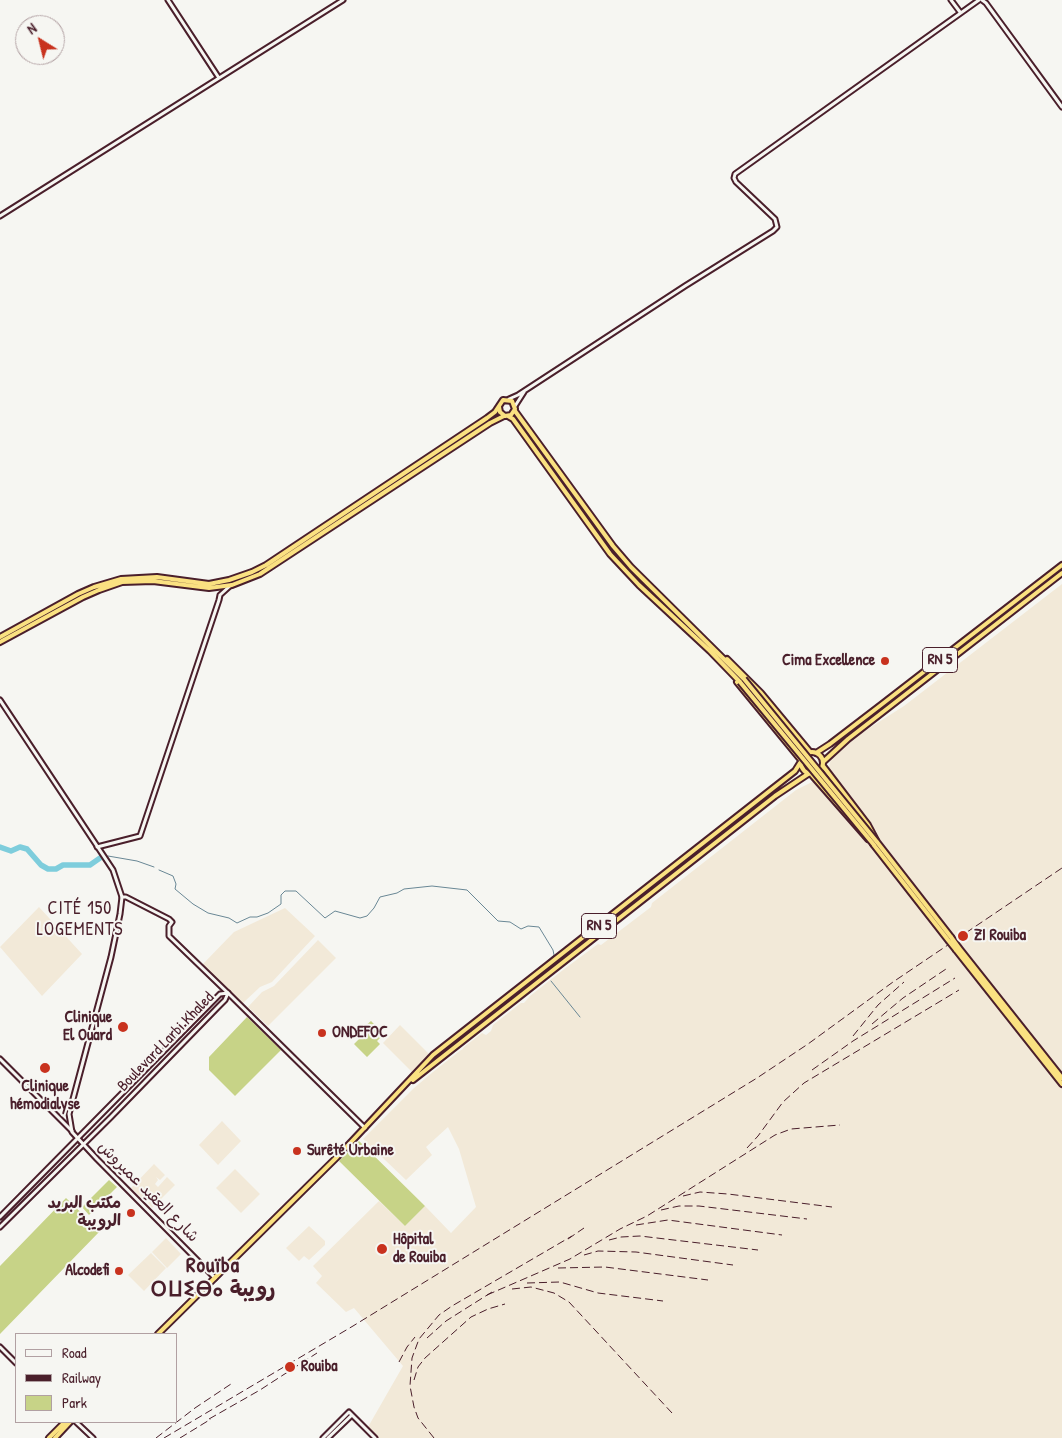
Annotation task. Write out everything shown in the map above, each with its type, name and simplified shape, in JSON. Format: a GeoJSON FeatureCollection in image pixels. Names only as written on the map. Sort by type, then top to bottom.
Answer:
{"type":"FeatureCollection","features":[{"type":"Feature","properties":{"kind":"highway"},"geometry":{"type":"LineString","coordinates":[[0,637],[86,591],[121,579],[157,577],[209,584],[229,580],[252,572],[266,565],[487,418],[498,408],[503,400],[509,399],[514,403],[515,408],[613,546],[630,567],[742,681],[950,938],[1062,1084]]}},
{"type":"Feature","properties":{"kind":"highway"},"geometry":{"type":"LineString","coordinates":[[498,408],[501,414],[513,419],[610,554],[651,596],[720,657],[800,761],[802,770],[810,774],[860,832],[875,844]]}},
{"type":"Feature","properties":{"kind":"highway"},"geometry":{"type":"LineString","coordinates":[[0,642],[83,597],[122,582],[153,581],[202,588],[232,585],[260,574],[490,423],[507,416],[515,408]]}},
{"type":"Feature","properties":{"kind":"highway","name":"RN 5"},"geometry":{"type":"LineString","coordinates":[[816,753],[874,711],[1062,565]]}},
{"type":"Feature","properties":{"kind":"highway","name":"RN 5"},"geometry":{"type":"LineString","coordinates":[[823,764],[856,734],[1062,573]]}},
{"type":"Feature","properties":{"kind":"highway"},"geometry":{"type":"LineString","coordinates":[[720,657],[730,660],[762,693],[810,752]]}},
{"type":"Feature","properties":{"kind":"highway"},"geometry":{"type":"LineString","coordinates":[[800,761],[804,754],[810,752],[821,756],[829,776],[868,826],[875,844]]}},
{"type":"Feature","properties":{"kind":"highway","name":"RN 5"},"geometry":{"type":"LineString","coordinates":[[159,1333],[365,1128],[433,1055],[795,771],[800,761]]}},
{"type":"Feature","properties":{"kind":"highway"},"geometry":{"type":"LineString","coordinates":[[810,774],[818,773],[823,764]]}},
{"type":"Feature","properties":{"kind":"highway","name":"RN 5"},"geometry":{"type":"LineString","coordinates":[[400,1091],[461,1041],[767,802],[810,774]]}},
{"type":"Feature","properties":{"kind":"highway"},"geometry":{"type":"LineString","coordinates":[[958,949],[1062,1078]]}},
{"type":"Feature","properties":{"kind":"highway"},"geometry":{"type":"LineString","coordinates":[[457,1036],[461,1041]]}},
{"type":"Feature","properties":{"kind":"highway"},"geometry":{"type":"LineString","coordinates":[[49,1438],[64,1423]]}},
{"type":"Feature","properties":{"kind":"highway"},"geometry":{"type":"LineString","coordinates":[[55,1438],[69,1423]]}},
{"type":"Feature","properties":{"kind":"street"},"geometry":{"type":"LineString","coordinates":[[168,0],[219,78]]}},
{"type":"Feature","properties":{"kind":"street"},"geometry":{"type":"LineString","coordinates":[[0,216],[343,0]]}},
{"type":"Feature","properties":{"kind":"street"},"geometry":{"type":"LineString","coordinates":[[951,0],[960,12]]}},
{"type":"Feature","properties":{"kind":"street"},"geometry":{"type":"LineString","coordinates":[[509,399],[526,390],[773,231],[777,227],[775,219],[736,182],[735,174],[876,75],[960,12],[981,0],[986,3],[1062,107]]}},
{"type":"Feature","properties":{"kind":"street"},"geometry":{"type":"LineString","coordinates":[[515,408],[526,390]]}},
{"type":"Feature","properties":{"kind":"street"},"geometry":{"type":"LineString","coordinates":[[97,848],[140,836],[220,595],[232,585]]}},
{"type":"Feature","properties":{"kind":"street"},"geometry":{"type":"LineString","coordinates":[[0,700],[113,870],[122,897],[111,957],[69,1114],[72,1132]]}},
{"type":"Feature","properties":{"kind":"street"},"geometry":{"type":"LineString","coordinates":[[122,897],[126,897],[169,919],[172,922],[169,936],[365,1128]]}},
{"type":"Feature","properties":{"kind":"street","name":"Boulevard Larbi Khaled"},"geometry":{"type":"LineString","coordinates":[[0,1217],[220,994],[228,993]]}},
{"type":"Feature","properties":{"kind":"street","name":"Boulevard Larbi Khaled"},"geometry":{"type":"LineString","coordinates":[[0,1227],[84,1145],[225,1000],[228,993]]}},
{"type":"Feature","properties":{"kind":"street","name":"شارع العقيد عميروش"},"geometry":{"type":"LineString","coordinates":[[0,1060],[215,1278]]}},
{"type":"Feature","properties":{"kind":"street"},"geometry":{"type":"LineString","coordinates":[[0,1347],[15,1362]]}},
{"type":"Feature","properties":{"kind":"street"},"geometry":{"type":"LineString","coordinates":[[323,1438],[351,1414]]}},
{"type":"Feature","properties":{"kind":"street"},"geometry":{"type":"LineString","coordinates":[[328,1438],[351,1414]]}},
{"type":"Feature","properties":{"kind":"street"},"geometry":{"type":"LineString","coordinates":[[351,1414],[375,1438]]}},
{"type":"Feature","properties":{"kind":"street"},"geometry":{"type":"LineString","coordinates":[[77,1423],[93,1438]]}},
{"type":"Feature","properties":{"kind":"shaded area"},"geometry":{"type":"Polygon","coordinates":[[[1062,584],[1062,1438],[379,1438],[368,1427],[403,1366],[354,1308],[346,1312],[316,1283],[322,1276],[313,1266],[379,1201],[405,1226],[425,1206],[451,1233],[476,1207],[459,1149],[448,1127],[426,1147],[432,1155],[406,1180],[363,1139],[414,1088],[482,1033],[486,1035],[491,1031],[493,1025],[521,1003],[524,1003],[563,970],[598,944],[601,945],[651,907],[652,903],[796,790],[814,781],[819,785],[831,777],[829,768],[831,758],[849,741],[904,706],[1062,584]]]}},
{"type":"Feature","properties":{"kind":"shaded area"},"geometry":{"type":"Polygon","coordinates":[[[39,907],[82,954],[42,996],[0,947],[39,907]]]}},
{"type":"Feature","properties":{"kind":"shaded area"},"geometry":{"type":"Polygon","coordinates":[[[285,908],[315,936],[272,982],[260,987],[243,1003],[202,965],[234,932],[285,908]]]}},
{"type":"Feature","properties":{"kind":"shaded area"},"geometry":{"type":"Polygon","coordinates":[[[318,940],[336,958],[268,1026],[248,1007],[262,992],[274,986],[318,940]]]}},
{"type":"Feature","properties":{"kind":"shaded area"},"geometry":{"type":"Polygon","coordinates":[[[400,1025],[429,1054],[412,1072],[383,1043],[400,1025]]]}},
{"type":"Feature","properties":{"kind":"shaded area"},"geometry":{"type":"Polygon","coordinates":[[[222,1121],[241,1141],[218,1165],[199,1145],[222,1121]]]}},
{"type":"Feature","properties":{"kind":"shaded area"},"geometry":{"type":"Polygon","coordinates":[[[154,1164],[165,1175],[160,1180],[156,1177],[158,1180],[155,1184],[158,1187],[167,1177],[175,1185],[152,1208],[148,1203],[156,1197],[148,1189],[145,1192],[148,1196],[144,1200],[131,1188],[154,1164]]]}},
{"type":"Feature","properties":{"kind":"shaded area"},"geometry":{"type":"Polygon","coordinates":[[[235,1169],[260,1194],[241,1213],[216,1188],[235,1169]]]}},
{"type":"Feature","properties":{"kind":"shaded area"},"geometry":{"type":"Polygon","coordinates":[[[309,1226],[325,1241],[325,1245],[309,1260],[304,1256],[299,1261],[286,1248],[309,1226]]]}},
{"type":"Feature","properties":{"kind":"shaded area"},"geometry":{"type":"Polygon","coordinates":[[[166,1238],[181,1254],[167,1268],[152,1252],[166,1238]]]}},
{"type":"Feature","properties":{"kind":"shaded area"},"geometry":{"type":"Polygon","coordinates":[[[151,1253],[166,1268],[144,1291],[128,1275],[151,1253]]]}},
{"type":"Feature","properties":{"kind":"green space"},"geometry":{"type":"Polygon","coordinates":[[[247,1017],[281,1050],[235,1096],[209,1070],[209,1057],[247,1017]]]}},
{"type":"Feature","properties":{"kind":"green space"},"geometry":{"type":"Polygon","coordinates":[[[371,1021],[384,1034],[377,1041],[380,1044],[367,1057],[354,1044],[367,1031],[364,1027],[371,1021]]]}},
{"type":"Feature","properties":{"kind":"green space"},"geometry":{"type":"Polygon","coordinates":[[[359,1141],[425,1206],[405,1226],[339,1161],[359,1141]]]}},
{"type":"Feature","properties":{"kind":"green space"},"geometry":{"type":"Polygon","coordinates":[[[109,1180],[117,1187],[89,1215],[82,1207],[109,1180]]]}},
{"type":"Feature","properties":{"kind":"green space"},"geometry":{"type":"Polygon","coordinates":[[[66,1198],[100,1231],[0,1334],[0,1266],[66,1198]]]}},
{"type":"Feature","properties":{"kind":"waterway"},"geometry":{"type":"LineString","coordinates":[[0,847],[11,851],[20,847],[27,849],[41,865],[48,869],[56,869],[63,865],[90,865],[100,858]]}},
{"type":"Feature","properties":{"kind":"waterway"},"geometry":{"type":"LineString","coordinates":[[108,856],[137,861],[154,867]]}},
{"type":"Feature","properties":{"kind":"waterway"},"geometry":{"type":"LineString","coordinates":[[159,870],[173,876],[176,884],[175,889],[193,904],[208,913],[229,918],[237,923],[250,917],[257,917],[268,913],[281,904],[281,895],[285,891],[296,891],[325,918],[335,911],[360,918],[367,916],[380,897],[397,893],[404,889],[432,886],[467,890],[498,921],[510,922],[521,929],[528,926],[539,927],[554,955],[541,967]]}},
{"type":"Feature","properties":{"kind":"waterway"},"geometry":{"type":"LineString","coordinates":[[551,981],[580,1017]]}},
{"type":"Feature","properties":{"kind":"railway"},"geometry":{"type":"LineString","coordinates":[[164,1438],[353,1326],[757,1078],[808,1044],[893,982],[1062,868]]}},
{"type":"Feature","properties":{"kind":"railway"},"geometry":{"type":"LineString","coordinates":[[872,1024],[903,998],[949,967]]}},
{"type":"Feature","properties":{"kind":"railway"},"geometry":{"type":"LineString","coordinates":[[812,1070],[853,1041],[955,978]]}},
{"type":"Feature","properties":{"kind":"railway"},"geometry":{"type":"LineString","coordinates":[[853,1036],[878,1005],[904,982]]}},
{"type":"Feature","properties":{"kind":"railway"},"geometry":{"type":"LineString","coordinates":[[747,1148],[783,1102],[804,1083],[959,990]]}},
{"type":"Feature","properties":{"kind":"railway"},"geometry":{"type":"LineString","coordinates":[[487,1295],[570,1259],[620,1229],[647,1216],[775,1135],[791,1129],[840,1125]]}},
{"type":"Feature","properties":{"kind":"railway"},"geometry":{"type":"LineString","coordinates":[[683,1196],[700,1192],[728,1194],[832,1207]]}},
{"type":"Feature","properties":{"kind":"railway"},"geometry":{"type":"LineString","coordinates":[[661,1210],[679,1206],[699,1206],[807,1219]]}},
{"type":"Feature","properties":{"kind":"railway"},"geometry":{"type":"LineString","coordinates":[[636,1225],[668,1220],[782,1235]]}},
{"type":"Feature","properties":{"kind":"railway"},"geometry":{"type":"LineString","coordinates":[[568,1239],[584,1228]]}},
{"type":"Feature","properties":{"kind":"railway"},"geometry":{"type":"LineString","coordinates":[[434,1438],[418,1418],[410,1386],[412,1358],[419,1339],[439,1315],[452,1306],[572,1236]]}},
{"type":"Feature","properties":{"kind":"railway"},"geometry":{"type":"LineString","coordinates":[[609,1240],[640,1236],[758,1250]]}},
{"type":"Feature","properties":{"kind":"railway"},"geometry":{"type":"LineString","coordinates":[[584,1255],[598,1251],[636,1252],[733,1265]]}},
{"type":"Feature","properties":{"kind":"railway"},"geometry":{"type":"LineString","coordinates":[[558,1268],[605,1267],[708,1280]]}},
{"type":"Feature","properties":{"kind":"railway"},"geometry":{"type":"LineString","coordinates":[[527,1283],[560,1282],[598,1293],[663,1301]]}},
{"type":"Feature","properties":{"kind":"railway"},"geometry":{"type":"LineString","coordinates":[[512,1289],[531,1287],[554,1293],[569,1302],[672,1413]]}},
{"type":"Feature","properties":{"kind":"railway"},"geometry":{"type":"LineString","coordinates":[[427,1338],[446,1321],[492,1292]]}},
{"type":"Feature","properties":{"kind":"railway"},"geometry":{"type":"LineString","coordinates":[[414,1380],[418,1367],[425,1358],[471,1317],[505,1304]]}},
{"type":"Feature","properties":{"kind":"railway"},"geometry":{"type":"LineString","coordinates":[[399,1362],[415,1337]]}},
{"type":"Feature","properties":{"kind":"railway"},"geometry":{"type":"LineString","coordinates":[[209,1419],[260,1390],[317,1353]]}},
{"type":"Feature","properties":{"kind":"railway"},"geometry":{"type":"LineString","coordinates":[[178,1421],[231,1384]]}},
{"type":"Feature","properties":{"kind":"railway"},"geometry":{"type":"LineString","coordinates":[[180,1438],[211,1419]]}},
{"type":"Feature","properties":{"kind":"railway"},"geometry":{"type":"LineString","coordinates":[[156,1438],[176,1423]]}},
{"type":"Feature","properties":{"kind":"place","name":"Cima Excellence"},"geometry":{"type":"Point","coordinates":[885,661]}},
{"type":"Feature","properties":{"kind":"place","name":"ZI Rouiba"},"geometry":{"type":"Point","coordinates":[963,936]}},
{"type":"Feature","properties":{"kind":"place","name":"Clinique El Ouard"},"geometry":{"type":"Point","coordinates":[123,1027]}},
{"type":"Feature","properties":{"kind":"place","name":"ONDEFOC"},"geometry":{"type":"Point","coordinates":[322,1033]}},
{"type":"Feature","properties":{"kind":"place","name":"Clinique hémodialyse"},"geometry":{"type":"Point","coordinates":[45,1068]}},
{"type":"Feature","properties":{"kind":"place","name":"Surêté Urbaine"},"geometry":{"type":"Point","coordinates":[297,1151]}},
{"type":"Feature","properties":{"kind":"place","name":"مكتب البريد الرويبة"},"geometry":{"type":"Point","coordinates":[131,1213]}},
{"type":"Feature","properties":{"kind":"place","name":"Hôpital de Rouiba"},"geometry":{"type":"Point","coordinates":[382,1249]}},
{"type":"Feature","properties":{"kind":"place","name":"Alcodefi"},"geometry":{"type":"Point","coordinates":[119,1271]}},
{"type":"Feature","properties":{"kind":"place","name":"Rouiba"},"geometry":{"type":"Point","coordinates":[290,1367]}},
{"type":"Feature","properties":{"kind":"district","name":"CITÉ 150 LOGEMENTS"},"geometry":{"type":"Point","coordinates":[80,920]}},
{"type":"Feature","properties":{"kind":"district","name":"Rouïba ⵔⵡⵉⴱⴰ رويبة"},"geometry":{"type":"Point","coordinates":[213,1278]}}]}
